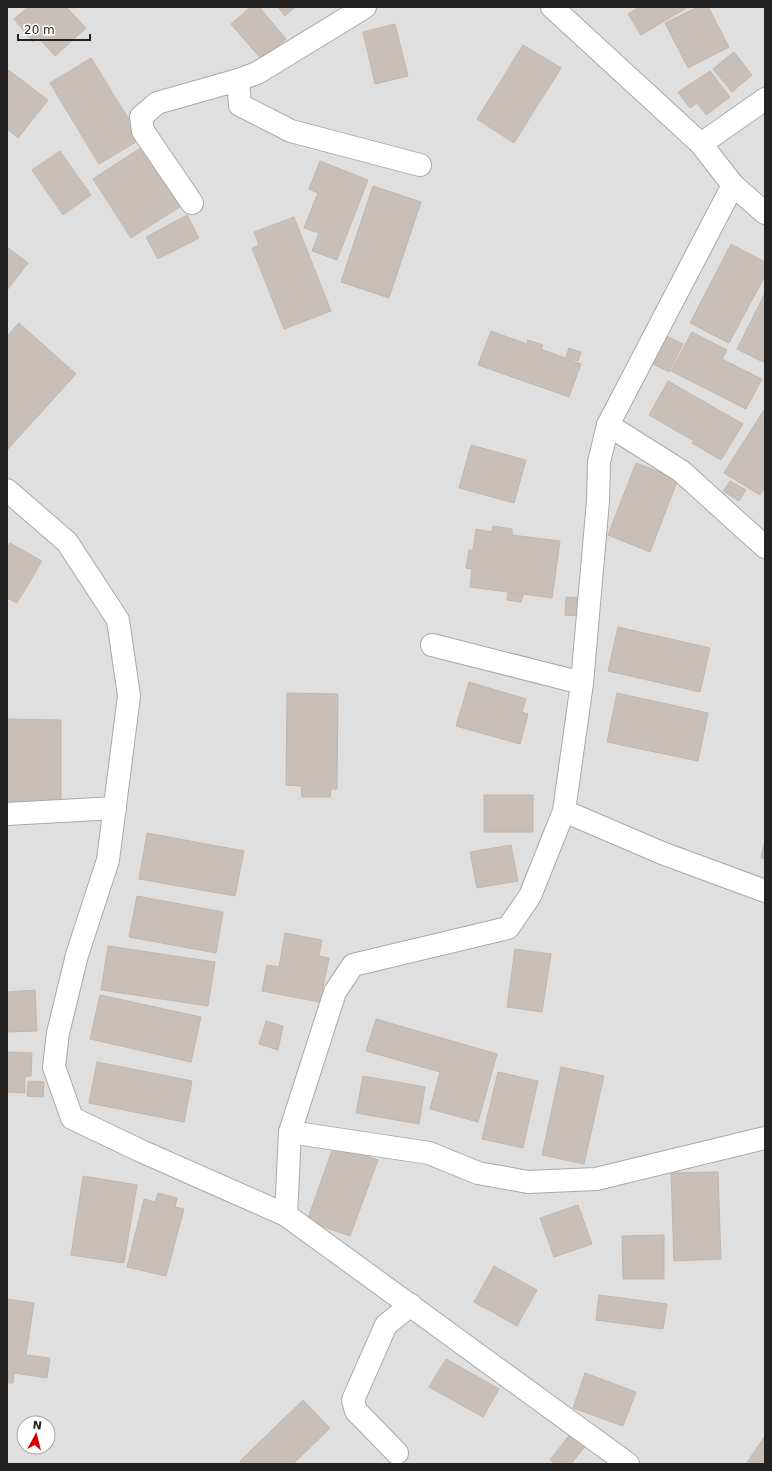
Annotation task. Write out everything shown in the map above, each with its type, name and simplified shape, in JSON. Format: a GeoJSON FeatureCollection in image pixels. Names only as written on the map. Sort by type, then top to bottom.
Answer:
{"type":"FeatureCollection","features":[{"type":"Feature","properties":{"kind":"street"},"geometry":{"type":"LineString","coordinates":[[192,203],[143,131],[141,117],[157,103],[238,80],[257,73],[365,7]]}},
{"type":"Feature","properties":{"kind":"street"},"geometry":{"type":"LineString","coordinates":[[552,7],[701,144],[733,185],[765,213]]}},
{"type":"Feature","properties":{"kind":"street"},"geometry":{"type":"LineString","coordinates":[[238,80],[240,105],[291,131],[420,165]]}},
{"type":"Feature","properties":{"kind":"street"},"geometry":{"type":"LineString","coordinates":[[701,144],[765,99]]}},
{"type":"Feature","properties":{"kind":"street"},"geometry":{"type":"LineString","coordinates":[[286,1215],[290,1132],[335,992],[353,965],[508,928],[530,896],[564,811],[582,683],[598,501],[599,462],[608,425],[733,185]]}},
{"type":"Feature","properties":{"kind":"street"},"geometry":{"type":"LineString","coordinates":[[608,425],[681,471],[765,547]]}},
{"type":"Feature","properties":{"kind":"street"},"geometry":{"type":"LineString","coordinates":[[7,490],[67,542],[118,620],[129,696],[108,860],[77,955],[58,1032],[54,1067],[72,1118],[141,1151],[286,1215],[628,1464]]}},
{"type":"Feature","properties":{"kind":"street"},"geometry":{"type":"LineString","coordinates":[[432,645],[582,683]]}},
{"type":"Feature","properties":{"kind":"street"},"geometry":{"type":"LineString","coordinates":[[7,814],[115,808]]}},
{"type":"Feature","properties":{"kind":"street"},"geometry":{"type":"LineString","coordinates":[[564,811],[662,853],[765,891]]}},
{"type":"Feature","properties":{"kind":"street"},"geometry":{"type":"LineString","coordinates":[[290,1132],[429,1153],[478,1173],[528,1182],[596,1179],[765,1138]]}},
{"type":"Feature","properties":{"kind":"street"},"geometry":{"type":"LineString","coordinates":[[397,1453],[356,1411],[353,1400],[386,1325],[411,1305]]}},
{"type":"Feature","properties":{"kind":"shaded area"},"geometry":{"type":"Polygon","coordinates":[[[7,7],[765,7],[765,1464],[7,1464],[7,7]]]}},
{"type":"Feature","properties":{"kind":"building"},"geometry":{"type":"Polygon","coordinates":[[[28,7],[66,7],[86,28],[55,56],[38,37],[33,42],[14,19],[28,7]]]}},
{"type":"Feature","properties":{"kind":"building"},"geometry":{"type":"Polygon","coordinates":[[[251,7],[259,7],[286,39],[262,60],[231,24],[251,7]]]}},
{"type":"Feature","properties":{"kind":"building"},"geometry":{"type":"Polygon","coordinates":[[[278,7],[295,7],[285,16],[278,7]]]}},
{"type":"Feature","properties":{"kind":"building"},"geometry":{"type":"Polygon","coordinates":[[[640,7],[688,7],[641,35],[628,14],[640,7]]]}},
{"type":"Feature","properties":{"kind":"building"},"geometry":{"type":"Polygon","coordinates":[[[698,7],[708,7],[729,47],[688,68],[665,23],[698,7]]]}},
{"type":"Feature","properties":{"kind":"building"},"geometry":{"type":"Polygon","coordinates":[[[395,24],[408,76],[375,84],[363,32],[395,24]]]}},
{"type":"Feature","properties":{"kind":"building"},"geometry":{"type":"Polygon","coordinates":[[[523,45],[561,68],[514,143],[477,119],[523,45]]]}},
{"type":"Feature","properties":{"kind":"building"},"geometry":{"type":"Polygon","coordinates":[[[734,52],[752,75],[732,92],[713,69],[734,52]]]}},
{"type":"Feature","properties":{"kind":"building"},"geometry":{"type":"Polygon","coordinates":[[[91,58],[141,139],[99,164],[50,83],[91,58]]]}},
{"type":"Feature","properties":{"kind":"building"},"geometry":{"type":"Polygon","coordinates":[[[7,69],[48,100],[18,138],[7,129],[7,69]]]}},
{"type":"Feature","properties":{"kind":"building"},"geometry":{"type":"Polygon","coordinates":[[[710,71],[730,97],[706,115],[697,103],[690,108],[678,92],[710,71]]]}},
{"type":"Feature","properties":{"kind":"building"},"geometry":{"type":"Polygon","coordinates":[[[142,147],[181,206],[131,238],[93,179],[142,147]]]}},
{"type":"Feature","properties":{"kind":"building"},"geometry":{"type":"Polygon","coordinates":[[[60,151],[91,195],[63,215],[32,170],[60,151]]]}},
{"type":"Feature","properties":{"kind":"building"},"geometry":{"type":"Polygon","coordinates":[[[320,161],[368,180],[337,260],[312,251],[319,233],[304,228],[318,193],[309,189],[320,161]]]}},
{"type":"Feature","properties":{"kind":"building"},"geometry":{"type":"Polygon","coordinates":[[[373,186],[421,202],[389,298],[341,282],[373,186]]]}},
{"type":"Feature","properties":{"kind":"building"},"geometry":{"type":"Polygon","coordinates":[[[187,215],[199,238],[158,259],[146,237],[187,215]]]}},
{"type":"Feature","properties":{"kind":"building"},"geometry":{"type":"Polygon","coordinates":[[[294,217],[331,311],[284,329],[252,248],[259,245],[254,232],[294,217]]]}},
{"type":"Feature","properties":{"kind":"building"},"geometry":{"type":"Polygon","coordinates":[[[731,244],[765,262],[765,276],[729,343],[690,323],[731,244]]]}},
{"type":"Feature","properties":{"kind":"building"},"geometry":{"type":"Polygon","coordinates":[[[7,247],[28,263],[7,290],[7,247]]]}},
{"type":"Feature","properties":{"kind":"building"},"geometry":{"type":"Polygon","coordinates":[[[765,293],[765,363],[737,349],[765,293]]]}},
{"type":"Feature","properties":{"kind":"building"},"geometry":{"type":"Polygon","coordinates":[[[19,323],[76,374],[7,450],[7,336],[19,323]]]}},
{"type":"Feature","properties":{"kind":"building"},"geometry":{"type":"Polygon","coordinates":[[[491,331],[527,344],[528,340],[543,345],[541,349],[581,364],[569,397],[478,365],[491,331]]]}},
{"type":"Feature","properties":{"kind":"building"},"geometry":{"type":"Polygon","coordinates":[[[692,332],[727,350],[722,359],[762,379],[746,409],[671,371],[692,332]]]}},
{"type":"Feature","properties":{"kind":"building"},"geometry":{"type":"Polygon","coordinates":[[[664,335],[683,344],[669,372],[651,363],[664,335]]]}},
{"type":"Feature","properties":{"kind":"building"},"geometry":{"type":"Polygon","coordinates":[[[569,348],[581,352],[578,361],[566,357],[569,348]]]}},
{"type":"Feature","properties":{"kind":"building"},"geometry":{"type":"Polygon","coordinates":[[[668,381],[743,424],[721,460],[692,443],[694,441],[649,415],[668,381]]]}},
{"type":"Feature","properties":{"kind":"building"},"geometry":{"type":"Polygon","coordinates":[[[765,408],[765,487],[760,495],[724,473],[765,408]]]}},
{"type":"Feature","properties":{"kind":"building"},"geometry":{"type":"Polygon","coordinates":[[[471,445],[526,460],[514,503],[459,488],[471,445]]]}},
{"type":"Feature","properties":{"kind":"building"},"geometry":{"type":"Polygon","coordinates":[[[636,463],[678,479],[650,552],[608,535],[636,463]]]}},
{"type":"Feature","properties":{"kind":"building"},"geometry":{"type":"Polygon","coordinates":[[[730,481],[746,490],[739,501],[723,491],[730,481]]]}},
{"type":"Feature","properties":{"kind":"building"},"geometry":{"type":"Polygon","coordinates":[[[493,526],[512,529],[512,535],[560,541],[552,598],[470,587],[472,569],[466,568],[469,550],[473,550],[476,529],[492,532],[493,526]]]}},
{"type":"Feature","properties":{"kind":"building"},"geometry":{"type":"Polygon","coordinates":[[[10,543],[42,561],[17,603],[7,598],[7,549],[10,543]]]}},
{"type":"Feature","properties":{"kind":"building"},"geometry":{"type":"Polygon","coordinates":[[[508,593],[523,595],[521,602],[507,600],[508,593]]]}},
{"type":"Feature","properties":{"kind":"building"},"geometry":{"type":"Polygon","coordinates":[[[566,597],[585,598],[584,616],[565,615],[566,597]]]}},
{"type":"Feature","properties":{"kind":"building"},"geometry":{"type":"Polygon","coordinates":[[[618,627],[710,648],[700,692],[608,671],[618,627]]]}},
{"type":"Feature","properties":{"kind":"building"},"geometry":{"type":"Polygon","coordinates":[[[469,682],[526,699],[522,712],[528,714],[520,744],[456,726],[469,682]]]}},
{"type":"Feature","properties":{"kind":"building"},"geometry":{"type":"Polygon","coordinates":[[[287,693],[338,694],[337,789],[331,789],[330,797],[302,797],[301,786],[286,785],[287,693]]]}},
{"type":"Feature","properties":{"kind":"building"},"geometry":{"type":"Polygon","coordinates":[[[617,693],[708,713],[698,761],[607,742],[617,693]]]}},
{"type":"Feature","properties":{"kind":"building"},"geometry":{"type":"Polygon","coordinates":[[[7,719],[61,720],[61,803],[7,803],[7,719]]]}},
{"type":"Feature","properties":{"kind":"building"},"geometry":{"type":"Polygon","coordinates":[[[484,795],[533,795],[533,832],[484,832],[484,795]]]}},
{"type":"Feature","properties":{"kind":"building"},"geometry":{"type":"Polygon","coordinates":[[[147,833],[244,851],[235,896],[139,879],[147,833]]]}},
{"type":"Feature","properties":{"kind":"building"},"geometry":{"type":"Polygon","coordinates":[[[765,839],[765,859],[761,858],[765,839]]]}},
{"type":"Feature","properties":{"kind":"building"},"geometry":{"type":"Polygon","coordinates":[[[511,845],[518,881],[477,888],[470,852],[511,845]]]}},
{"type":"Feature","properties":{"kind":"building"},"geometry":{"type":"Polygon","coordinates":[[[137,896],[223,912],[216,953],[129,937],[137,896]]]}},
{"type":"Feature","properties":{"kind":"building"},"geometry":{"type":"Polygon","coordinates":[[[285,933],[322,940],[319,956],[329,958],[320,1002],[262,991],[267,965],[279,967],[285,933]]]}},
{"type":"Feature","properties":{"kind":"building"},"geometry":{"type":"Polygon","coordinates":[[[108,946],[215,962],[208,1006],[101,990],[108,946]]]}},
{"type":"Feature","properties":{"kind":"building"},"geometry":{"type":"Polygon","coordinates":[[[515,949],[551,954],[542,1012],[507,1007],[515,949]]]}},
{"type":"Feature","properties":{"kind":"building"},"geometry":{"type":"Polygon","coordinates":[[[35,990],[37,1031],[7,1032],[7,992],[35,990]]]}},
{"type":"Feature","properties":{"kind":"building"},"geometry":{"type":"Polygon","coordinates":[[[100,995],[201,1017],[191,1062],[90,1039],[100,995]]]}},
{"type":"Feature","properties":{"kind":"building"},"geometry":{"type":"Polygon","coordinates":[[[376,1019],[497,1054],[478,1122],[430,1109],[440,1072],[366,1051],[376,1019]]]}},
{"type":"Feature","properties":{"kind":"building"},"geometry":{"type":"Polygon","coordinates":[[[266,1021],[283,1026],[278,1050],[259,1044],[266,1021]]]}},
{"type":"Feature","properties":{"kind":"building"},"geometry":{"type":"Polygon","coordinates":[[[7,1052],[32,1053],[31,1076],[25,1077],[25,1093],[7,1092],[7,1052]]]}},
{"type":"Feature","properties":{"kind":"building"},"geometry":{"type":"Polygon","coordinates":[[[97,1062],[192,1081],[184,1122],[89,1103],[97,1062]]]}},
{"type":"Feature","properties":{"kind":"building"},"geometry":{"type":"Polygon","coordinates":[[[561,1067],[604,1076],[584,1164],[542,1155],[561,1067]]]}},
{"type":"Feature","properties":{"kind":"building"},"geometry":{"type":"Polygon","coordinates":[[[498,1072],[538,1081],[523,1148],[482,1139],[498,1072]]]}},
{"type":"Feature","properties":{"kind":"building"},"geometry":{"type":"Polygon","coordinates":[[[363,1076],[425,1087],[419,1124],[356,1113],[363,1076]]]}},
{"type":"Feature","properties":{"kind":"building"},"geometry":{"type":"Polygon","coordinates":[[[28,1081],[44,1082],[43,1097],[27,1096],[28,1081]]]}},
{"type":"Feature","properties":{"kind":"building"},"geometry":{"type":"Polygon","coordinates":[[[334,1145],[378,1160],[350,1236],[307,1221],[334,1145]]]}},
{"type":"Feature","properties":{"kind":"building"},"geometry":{"type":"Polygon","coordinates":[[[718,1172],[721,1259],[674,1261],[671,1173],[718,1172]]]}},
{"type":"Feature","properties":{"kind":"building"},"geometry":{"type":"Polygon","coordinates":[[[83,1176],[137,1185],[124,1263],[71,1255],[83,1176]]]}},
{"type":"Feature","properties":{"kind":"building"},"geometry":{"type":"Polygon","coordinates":[[[158,1193],[177,1198],[175,1207],[184,1209],[166,1276],[127,1267],[144,1199],[155,1202],[158,1193]]]}},
{"type":"Feature","properties":{"kind":"building"},"geometry":{"type":"Polygon","coordinates":[[[578,1205],[592,1244],[554,1257],[540,1218],[578,1205]]]}},
{"type":"Feature","properties":{"kind":"building"},"geometry":{"type":"Polygon","coordinates":[[[664,1235],[664,1279],[623,1279],[622,1236],[664,1235]]]}},
{"type":"Feature","properties":{"kind":"building"},"geometry":{"type":"Polygon","coordinates":[[[494,1266],[537,1290],[517,1326],[474,1302],[494,1266]]]}},
{"type":"Feature","properties":{"kind":"building"},"geometry":{"type":"Polygon","coordinates":[[[599,1295],[667,1304],[663,1329],[596,1320],[599,1295]]]}},
{"type":"Feature","properties":{"kind":"building"},"geometry":{"type":"Polygon","coordinates":[[[7,1299],[34,1303],[26,1355],[50,1358],[47,1378],[14,1373],[13,1383],[7,1383],[7,1299]]]}},
{"type":"Feature","properties":{"kind":"building"},"geometry":{"type":"Polygon","coordinates":[[[446,1359],[499,1389],[483,1417],[429,1387],[446,1359]]]}},
{"type":"Feature","properties":{"kind":"building"},"geometry":{"type":"Polygon","coordinates":[[[585,1373],[636,1392],[623,1426],[573,1408],[585,1373]]]}},
{"type":"Feature","properties":{"kind":"building"},"geometry":{"type":"Polygon","coordinates":[[[303,1400],[330,1428],[293,1464],[242,1464],[240,1461],[303,1400]]]}},
{"type":"Feature","properties":{"kind":"building"},"geometry":{"type":"Polygon","coordinates":[[[571,1433],[586,1445],[571,1464],[556,1464],[550,1460],[571,1433]]]}},
{"type":"Feature","properties":{"kind":"building"},"geometry":{"type":"Polygon","coordinates":[[[765,1436],[765,1464],[746,1464],[765,1436]]]}}]}
